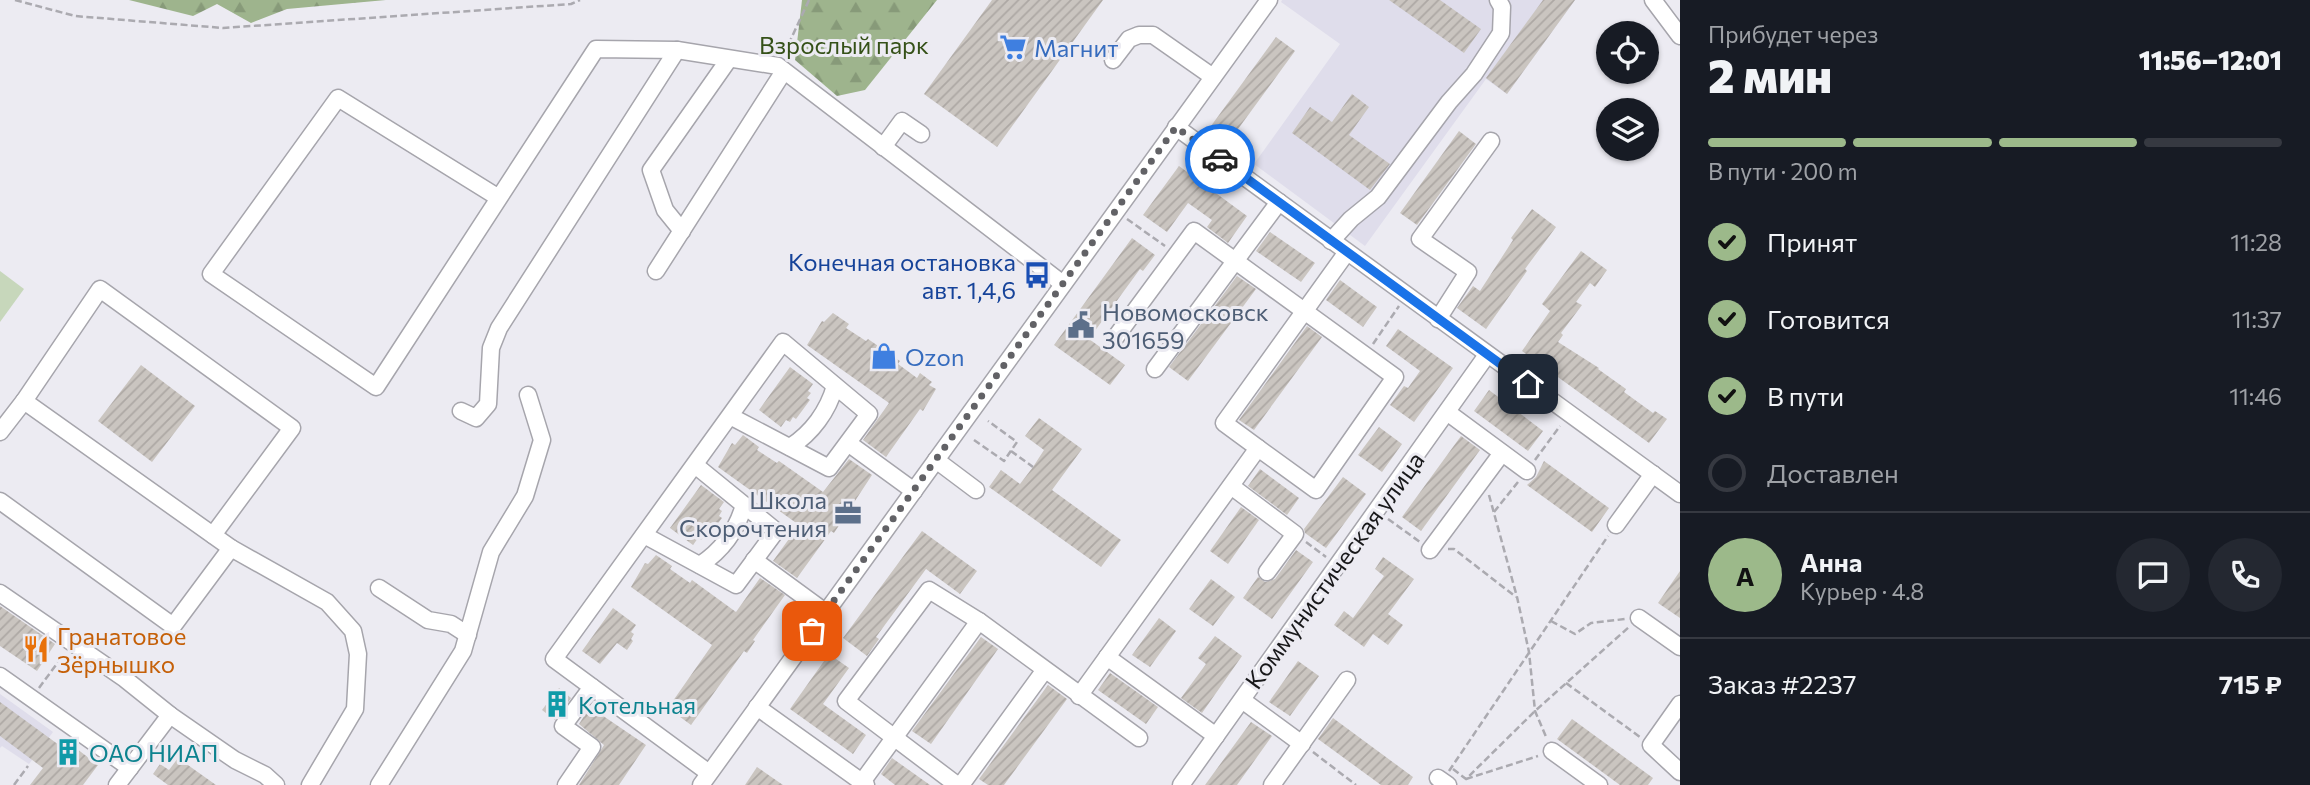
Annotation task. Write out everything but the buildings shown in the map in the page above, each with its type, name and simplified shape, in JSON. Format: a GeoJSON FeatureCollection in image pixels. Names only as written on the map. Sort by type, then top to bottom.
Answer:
{"type":"FeatureCollection","features":[{"type":"Feature","properties":{"kind":"street"},"geometry":{"type":"LineString","coordinates":[[730,416],[830,468],[869,414],[783,342],[554,659],[705,779],[1269,0]]}},
{"type":"Feature","properties":{"kind":"street"},"geometry":{"type":"LineString","coordinates":[[1331,240],[1378,197],[1449,102],[1474,74],[1501,33],[1502,7],[1498,0]]}},
{"type":"Feature","properties":{"kind":"street"},"geometry":{"type":"LineString","coordinates":[[1653,0],[1680,36]]}},
{"type":"Feature","properties":{"kind":"street"},"geometry":{"type":"LineString","coordinates":[[1114,60],[1129,39],[1139,35],[1153,35],[1213,77]]}},
{"type":"Feature","properties":{"kind":"street"},"geometry":{"type":"LineString","coordinates":[[499,198],[338,98],[211,274],[376,387],[596,49],[677,50],[781,69],[1063,284]]}},
{"type":"Feature","properties":{"kind":"street"},"geometry":{"type":"LineString","coordinates":[[461,411],[475,418],[488,404],[491,348],[499,328],[677,50]]}},
{"type":"Feature","properties":{"kind":"street"},"geometry":{"type":"LineString","coordinates":[[682,231],[665,210],[651,170],[729,59]]}},
{"type":"Feature","properties":{"kind":"street"},"geometry":{"type":"LineString","coordinates":[[656,271],[781,69]]}},
{"type":"Feature","properties":{"kind":"street"},"geometry":{"type":"LineString","coordinates":[[883,146],[902,121],[921,134]]}},
{"type":"Feature","properties":{"kind":"street"},"geometry":{"type":"LineString","coordinates":[[1176,127],[1680,494]]}},
{"type":"Feature","properties":{"kind":"street"},"geometry":{"type":"LineString","coordinates":[[1438,319],[1468,272],[1420,239],[1491,141]]}},
{"type":"Feature","properties":{"kind":"street"},"geometry":{"type":"LineString","coordinates":[[1155,369],[1279,202]]}},
{"type":"Feature","properties":{"kind":"street"},"geometry":{"type":"LineString","coordinates":[[1115,338],[1194,231],[1304,311],[1364,355],[1395,377],[1316,490],[1224,423],[1304,311],[1347,252]]}},
{"type":"Feature","properties":{"kind":"street"},"geometry":{"type":"LineString","coordinates":[[0,432],[100,289],[292,428],[213,536]]}},
{"type":"Feature","properties":{"kind":"street","name":"Коммунистическая улица"},"geometry":{"type":"LineString","coordinates":[[1181,785],[1487,355]]}},
{"type":"Feature","properties":{"kind":"street"},"geometry":{"type":"LineString","coordinates":[[790,447],[805,437],[830,403],[835,386]]}},
{"type":"Feature","properties":{"kind":"street"},"geometry":{"type":"LineString","coordinates":[[379,785],[463,651],[491,552],[525,496],[542,440],[528,395]]}},
{"type":"Feature","properties":{"kind":"street"},"geometry":{"type":"LineString","coordinates":[[24,401],[231,548],[327,602],[353,631],[358,654],[355,709],[310,785]]}},
{"type":"Feature","properties":{"kind":"street"},"geometry":{"type":"LineString","coordinates":[[1447,412],[1527,471]]}},
{"type":"Feature","properties":{"kind":"street"},"geometry":{"type":"LineString","coordinates":[[848,443],[914,491]]}},
{"type":"Feature","properties":{"kind":"street"},"geometry":{"type":"LineString","coordinates":[[1079,696],[1258,448]]}},
{"type":"Feature","properties":{"kind":"street"},"geometry":{"type":"LineString","coordinates":[[1430,550],[1502,453]]}},
{"type":"Feature","properties":{"kind":"street"},"geometry":{"type":"LineString","coordinates":[[936,460],[975,489]]}},
{"type":"Feature","properties":{"kind":"street"},"geometry":{"type":"LineString","coordinates":[[644,535],[736,585],[776,531],[695,465]]}},
{"type":"Feature","properties":{"kind":"street"},"geometry":{"type":"LineString","coordinates":[[1616,525],[1653,474]]}},
{"type":"Feature","properties":{"kind":"street"},"geometry":{"type":"LineString","coordinates":[[1231,486],[1295,534],[1267,572]]}},
{"type":"Feature","properties":{"kind":"street"},"geometry":{"type":"LineString","coordinates":[[0,501],[173,626],[231,548]]}},
{"type":"Feature","properties":{"kind":"street"},"geometry":{"type":"LineString","coordinates":[[700,565],[715,556],[740,521],[744,505]]}},
{"type":"Feature","properties":{"kind":"street"},"geometry":{"type":"LineString","coordinates":[[754,560],[825,612]]}},
{"type":"Feature","properties":{"kind":"street"},"geometry":{"type":"LineString","coordinates":[[379,588],[428,620],[451,624],[468,635]]}},
{"type":"Feature","properties":{"kind":"street"},"geometry":{"type":"LineString","coordinates":[[1044,671],[959,785],[846,701],[929,590],[979,621],[1139,738]]}},
{"type":"Feature","properties":{"kind":"street"},"geometry":{"type":"LineString","coordinates":[[0,593],[125,679],[170,715],[235,760],[265,775],[275,785]]}},
{"type":"Feature","properties":{"kind":"street"},"geometry":{"type":"LineString","coordinates":[[1639,618],[1680,647]]}},
{"type":"Feature","properties":{"kind":"street"},"geometry":{"type":"LineString","coordinates":[[757,707],[856,782],[894,737],[979,621]]}},
{"type":"Feature","properties":{"kind":"street"},"geometry":{"type":"LineString","coordinates":[[1107,657],[1216,736]]}},
{"type":"Feature","properties":{"kind":"street"},"geometry":{"type":"LineString","coordinates":[[0,676],[130,768]]}},
{"type":"Feature","properties":{"kind":"street"},"geometry":{"type":"LineString","coordinates":[[1272,785],[1347,680]]}},
{"type":"Feature","properties":{"kind":"street"},"geometry":{"type":"LineString","coordinates":[[566,785],[592,747],[563,726],[592,687]]}},
{"type":"Feature","properties":{"kind":"street"},"geometry":{"type":"LineString","coordinates":[[1242,700],[1301,744]]}},
{"type":"Feature","properties":{"kind":"street"},"geometry":{"type":"LineString","coordinates":[[1680,704],[1651,745],[1680,772]]}},
{"type":"Feature","properties":{"kind":"street"},"geometry":{"type":"LineString","coordinates":[[117,785],[170,715]]}},
{"type":"Feature","properties":{"kind":"street"},"geometry":{"type":"LineString","coordinates":[[1552,751],[1599,785]]}},
{"type":"Feature","properties":{"kind":"path"},"geometry":{"type":"LineString","coordinates":[[15,0],[75,16],[223,28],[546,6],[571,4],[580,0]]}},
{"type":"Feature","properties":{"kind":"path"},"geometry":{"type":"LineString","coordinates":[[781,69],[809,0]]}},
{"type":"Feature","properties":{"kind":"path"},"geometry":{"type":"LineString","coordinates":[[1116,211],[1177,254]]}},
{"type":"Feature","properties":{"kind":"path"},"geometry":{"type":"LineString","coordinates":[[1364,355],[1407,296]]}},
{"type":"Feature","properties":{"kind":"path"},"geometry":{"type":"LineString","coordinates":[[974,440],[1003,461],[1011,451],[1017,442],[988,421]]}},
{"type":"Feature","properties":{"kind":"path"},"geometry":{"type":"LineString","coordinates":[[1011,451],[1032,467]]}},
{"type":"Feature","properties":{"kind":"path"},"geometry":{"type":"LineString","coordinates":[[1483,478],[1517,597],[1529,652],[1535,711],[1552,751],[1466,779],[1446,777],[1529,652],[1616,525]]}},
{"type":"Feature","properties":{"kind":"path"},"geometry":{"type":"LineString","coordinates":[[1377,511],[1430,550],[1454,549],[1517,597]]}},
{"type":"Feature","properties":{"kind":"path"},"geometry":{"type":"LineString","coordinates":[[1295,534],[1338,566]]}},
{"type":"Feature","properties":{"kind":"path"},"geometry":{"type":"LineString","coordinates":[[1550,621],[1575,634],[1591,623],[1639,618]]}},
{"type":"Feature","properties":{"kind":"path"},"geometry":{"type":"LineString","coordinates":[[1466,779],[1535,711],[1639,618]]}},
{"type":"Feature","properties":{"kind":"path"},"geometry":{"type":"LineString","coordinates":[[32,698],[72,643]]}},
{"type":"Feature","properties":{"kind":"path"},"geometry":{"type":"LineString","coordinates":[[1566,683],[1651,745]]}},
{"type":"Feature","properties":{"kind":"path"},"geometry":{"type":"LineString","coordinates":[[1301,744],[1356,785]]}},
{"type":"Feature","properties":{"kind":"path"},"geometry":{"type":"LineString","coordinates":[[15,785],[28,766]]}},
{"type":"Feature","properties":{"kind":"shaded area"},"geometry":{"type":"Polygon","coordinates":[[[1575,0],[1507,94],[1486,79],[1365,246],[1254,164],[1340,44],[1281,2],[1575,0]]]}},
{"type":"Feature","properties":{"kind":"shaded area"},"geometry":{"type":"Polygon","coordinates":[[[0,694],[53,732],[29,764],[2,746],[0,748],[0,694]]]}},
{"type":"Feature","properties":{"kind":"green space"},"geometry":{"type":"Polygon","coordinates":[[[129,0],[386,0],[287,9],[251,23],[217,4],[193,16],[129,0]]]}},
{"type":"Feature","properties":{"kind":"green space","name":"Взрослый парк"},"geometry":{"type":"Polygon","coordinates":[[[802,0],[937,0],[865,90],[837,96],[795,60],[802,0]]]}},
{"type":"Feature","properties":{"kind":"green space"},"geometry":{"type":"Polygon","coordinates":[[[0,271],[24,289],[0,322],[0,271]]]}},
{"type":"Feature","properties":{"kind":"way so far"},"geometry":{"type":"LineString","coordinates":[[812,631],[1176,127],[1220,159]]}},
{"type":"Feature","properties":{"kind":"place","name":"Магнит"},"geometry":{"type":"Point","coordinates":[1013,47]}},
{"type":"Feature","properties":{"kind":"place","name":"Конечная остановка авт. 1,4,6"},"geometry":{"type":"Point","coordinates":[1037,275]}},
{"type":"Feature","properties":{"kind":"place","name":"Новомосковск 301659"},"geometry":{"type":"Point","coordinates":[1081,325]}},
{"type":"Feature","properties":{"kind":"place","name":"Ozon"},"geometry":{"type":"Point","coordinates":[884,356]}},
{"type":"Feature","properties":{"kind":"place","name":"Школа Скорочтения"},"geometry":{"type":"Point","coordinates":[848,513]}},
{"type":"Feature","properties":{"kind":"place","name":"Гранатовое Зёрнышко"},"geometry":{"type":"Point","coordinates":[36,649]}},
{"type":"Feature","properties":{"kind":"place","name":"Котельная"},"geometry":{"type":"Point","coordinates":[557,704]}},
{"type":"Feature","properties":{"kind":"place","name":"ОАО НИАП"},"geometry":{"type":"Point","coordinates":[68,752]}},
{"type":"Feature","properties":{"kind":"route"},"geometry":{"type":"LineString","coordinates":[[1220,159],[1528,384]]}}]}
